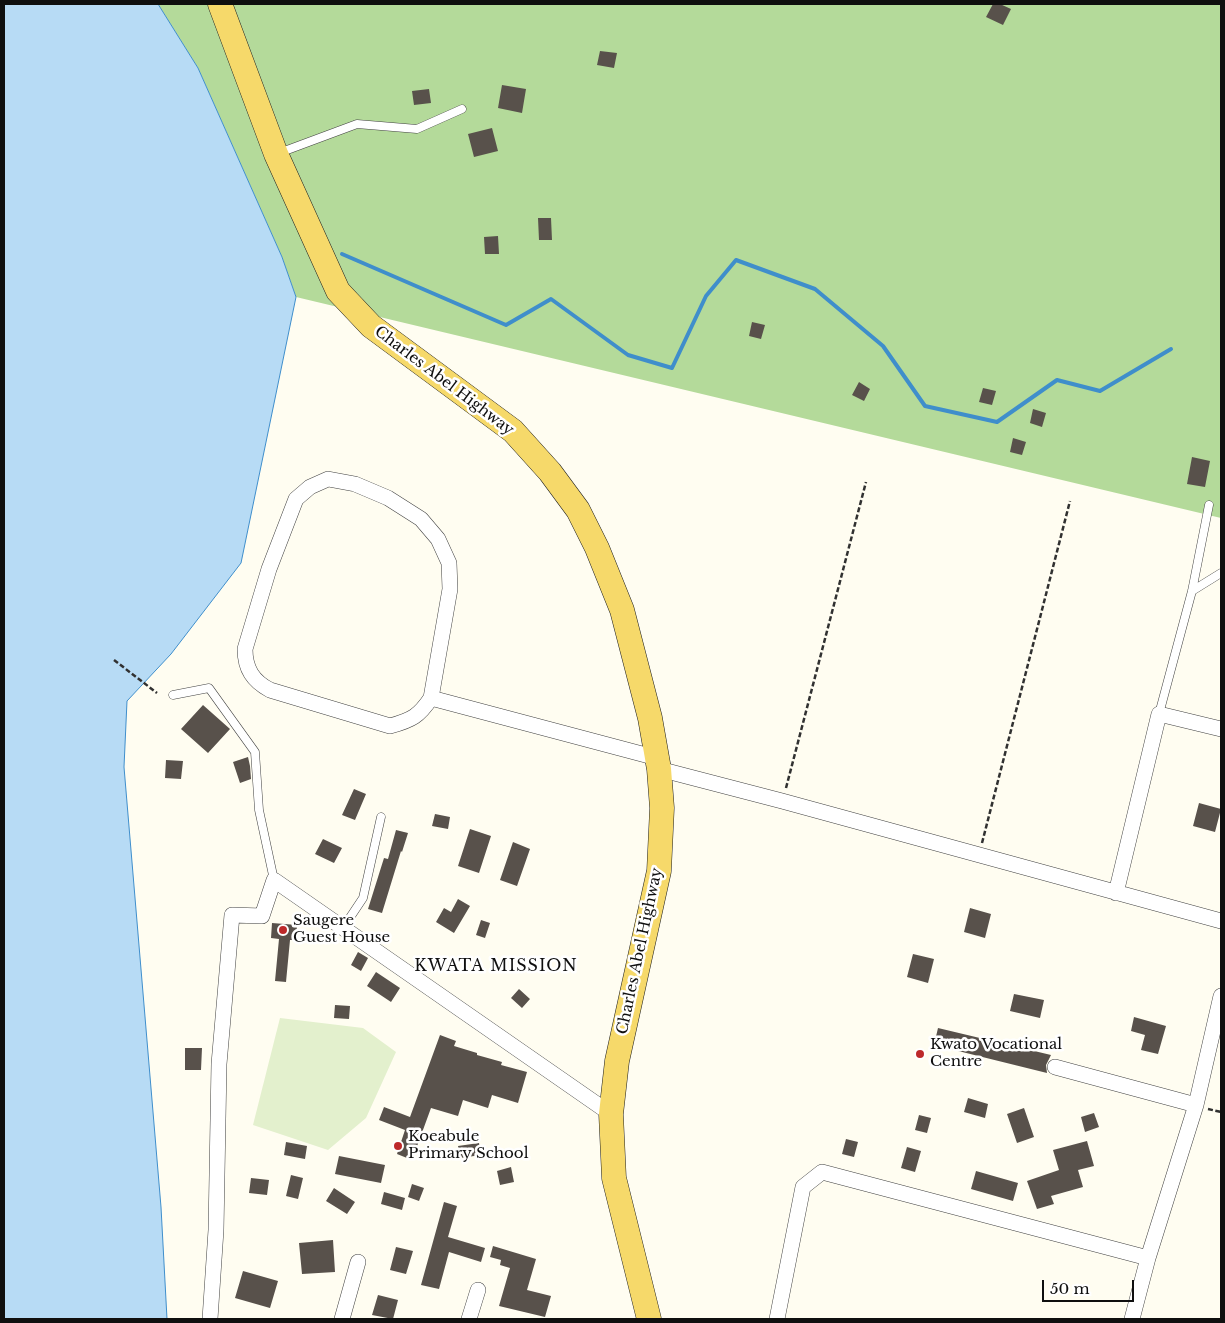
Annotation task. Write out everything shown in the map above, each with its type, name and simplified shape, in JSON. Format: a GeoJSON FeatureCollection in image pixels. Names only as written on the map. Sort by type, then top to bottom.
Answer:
{"type":"FeatureCollection","features":[{"type":"Feature","properties":{"kind":"main road","name":"Charles Abel Highway"},"geometry":{"type":"LineString","coordinates":[[220,4],[276,154],[338,291],[371,326],[513,431],[550,472],[578,510],[597,548],[622,610],[650,718],[658,763],[662,808],[659,870],[617,1061],[611,1114],[614,1178],[650,1319]]}},
{"type":"Feature","properties":{"kind":"street"},"geometry":{"type":"LineString","coordinates":[[328,479],[355,484],[388,498],[421,519],[438,539],[449,562],[450,589],[431,698],[422,711],[410,721],[390,726],[270,690],[259,684],[252,676],[245,660],[245,650],[269,569],[296,499],[310,487],[328,479]]}},
{"type":"Feature","properties":{"kind":"street"},"geometry":{"type":"LineString","coordinates":[[431,698],[658,763],[782,801],[1221,921]]}},
{"type":"Feature","properties":{"kind":"street"},"geometry":{"type":"LineString","coordinates":[[1116,893],[1159,714],[1221,729]]}},
{"type":"Feature","properties":{"kind":"street"},"geometry":{"type":"LineString","coordinates":[[210,1319],[216,1230],[219,1064],[232,915],[262,916],[274,880],[611,1114]]}},
{"type":"Feature","properties":{"kind":"street"},"geometry":{"type":"LineString","coordinates":[[1132,1319],[1148,1258],[1196,1105],[1221,996]]}},
{"type":"Feature","properties":{"kind":"street"},"geometry":{"type":"LineString","coordinates":[[1055,1067],[1196,1105]]}},
{"type":"Feature","properties":{"kind":"street"},"geometry":{"type":"LineString","coordinates":[[777,1319],[803,1187],[822,1172],[1148,1258]]}},
{"type":"Feature","properties":{"kind":"street"},"geometry":{"type":"LineString","coordinates":[[342,1319],[358,1262]]}},
{"type":"Feature","properties":{"kind":"street"},"geometry":{"type":"LineString","coordinates":[[469,1319],[478,1290]]}},
{"type":"Feature","properties":{"kind":"lane"},"geometry":{"type":"LineString","coordinates":[[276,154],[357,124],[417,129],[462,109]]}},
{"type":"Feature","properties":{"kind":"lane"},"geometry":{"type":"LineString","coordinates":[[1159,714],[1192,591],[1209,505]]}},
{"type":"Feature","properties":{"kind":"lane"},"geometry":{"type":"LineString","coordinates":[[1192,591],[1221,573]]}},
{"type":"Feature","properties":{"kind":"lane"},"geometry":{"type":"LineString","coordinates":[[173,695],[210,688],[255,752],[259,810],[274,880]]}},
{"type":"Feature","properties":{"kind":"lane"},"geometry":{"type":"LineString","coordinates":[[343,928],[363,898],[381,818]]}},
{"type":"Feature","properties":{"kind":"path"},"geometry":{"type":"LineString","coordinates":[[782,801],[866,482]]}},
{"type":"Feature","properties":{"kind":"path"},"geometry":{"type":"LineString","coordinates":[[979,854],[1070,501]]}},
{"type":"Feature","properties":{"kind":"path"},"geometry":{"type":"LineString","coordinates":[[114,660],[157,693]]}},
{"type":"Feature","properties":{"kind":"green space"},"geometry":{"type":"Polygon","coordinates":[[[158,4],[1221,4],[1221,518],[296,297],[282,257],[198,68],[158,4]]]}},
{"type":"Feature","properties":{"kind":"green space"},"geometry":{"type":"Polygon","coordinates":[[[280,1018],[363,1028],[396,1052],[366,1118],[328,1150],[253,1125],[280,1018]]]}},
{"type":"Feature","properties":{"kind":"water"},"geometry":{"type":"Polygon","coordinates":[[[4,4],[158,4],[198,68],[282,257],[296,297],[241,563],[171,654],[127,701],[124,767],[161,1207],[167,1319],[4,1319],[4,4]]]}},
{"type":"Feature","properties":{"kind":"building"},"geometry":{"type":"Polygon","coordinates":[[[993,4],[1000,4],[1011,9],[1003,25],[986,17],[993,4]]]}},
{"type":"Feature","properties":{"kind":"building"},"geometry":{"type":"Polygon","coordinates":[[[600,51],[617,53],[614,68],[597,65],[600,51]]]}},
{"type":"Feature","properties":{"kind":"building"},"geometry":{"type":"Polygon","coordinates":[[[502,85],[526,89],[522,113],[498,108],[502,85]]]}},
{"type":"Feature","properties":{"kind":"building"},"geometry":{"type":"Polygon","coordinates":[[[429,89],[431,103],[414,105],[412,91],[429,89]]]}},
{"type":"Feature","properties":{"kind":"building"},"geometry":{"type":"Polygon","coordinates":[[[492,128],[498,151],[474,157],[468,134],[492,128]]]}},
{"type":"Feature","properties":{"kind":"building"},"geometry":{"type":"Polygon","coordinates":[[[538,218],[551,218],[552,240],[539,240],[538,218]]]}},
{"type":"Feature","properties":{"kind":"building"},"geometry":{"type":"Polygon","coordinates":[[[498,236],[499,254],[485,254],[484,237],[498,236]]]}},
{"type":"Feature","properties":{"kind":"building"},"geometry":{"type":"Polygon","coordinates":[[[752,322],[765,325],[761,339],[749,336],[752,322]]]}},
{"type":"Feature","properties":{"kind":"building"},"geometry":{"type":"Polygon","coordinates":[[[859,382],[870,389],[864,401],[852,395],[859,382]]]}},
{"type":"Feature","properties":{"kind":"building"},"geometry":{"type":"Polygon","coordinates":[[[983,388],[996,391],[992,405],[979,402],[983,388]]]}},
{"type":"Feature","properties":{"kind":"building"},"geometry":{"type":"Polygon","coordinates":[[[1033,409],[1046,413],[1042,427],[1030,423],[1033,409]]]}},
{"type":"Feature","properties":{"kind":"building"},"geometry":{"type":"Polygon","coordinates":[[[1013,438],[1026,442],[1022,455],[1010,452],[1013,438]]]}},
{"type":"Feature","properties":{"kind":"building"},"geometry":{"type":"Polygon","coordinates":[[[1192,457],[1210,461],[1205,487],[1187,484],[1192,457]]]}},
{"type":"Feature","properties":{"kind":"building"},"geometry":{"type":"Polygon","coordinates":[[[203,705],[230,729],[208,753],[181,729],[203,705]]]}},
{"type":"Feature","properties":{"kind":"building"},"geometry":{"type":"Polygon","coordinates":[[[248,757],[251,779],[240,783],[233,762],[248,757]]]}},
{"type":"Feature","properties":{"kind":"building"},"geometry":{"type":"Polygon","coordinates":[[[166,760],[183,761],[181,779],[165,778],[166,760]]]}},
{"type":"Feature","properties":{"kind":"building"},"geometry":{"type":"Polygon","coordinates":[[[354,789],[366,794],[355,820],[342,815],[354,789]]]}},
{"type":"Feature","properties":{"kind":"building"},"geometry":{"type":"Polygon","coordinates":[[[1199,803],[1221,809],[1215,832],[1193,826],[1199,803]]]}},
{"type":"Feature","properties":{"kind":"building"},"geometry":{"type":"Polygon","coordinates":[[[435,814],[450,817],[448,829],[432,826],[435,814]]]}},
{"type":"Feature","properties":{"kind":"building"},"geometry":{"type":"Polygon","coordinates":[[[470,829],[491,836],[479,873],[458,866],[470,829]]]}},
{"type":"Feature","properties":{"kind":"building"},"geometry":{"type":"Polygon","coordinates":[[[396,830],[408,833],[382,913],[368,909],[384,858],[388,859],[396,830]]]}},
{"type":"Feature","properties":{"kind":"building"},"geometry":{"type":"Polygon","coordinates":[[[323,839],[342,848],[334,863],[315,854],[323,839]]]}},
{"type":"Feature","properties":{"kind":"building"},"geometry":{"type":"Polygon","coordinates":[[[513,842],[530,849],[517,886],[500,880],[513,842]]]}},
{"type":"Feature","properties":{"kind":"building"},"geometry":{"type":"Polygon","coordinates":[[[458,899],[470,906],[454,933],[436,922],[444,908],[451,912],[458,899]]]}},
{"type":"Feature","properties":{"kind":"building"},"geometry":{"type":"Polygon","coordinates":[[[970,908],[991,914],[985,938],[964,932],[970,908]]]}},
{"type":"Feature","properties":{"kind":"building"},"geometry":{"type":"Polygon","coordinates":[[[481,920],[490,923],[485,938],[476,935],[481,920]]]}},
{"type":"Feature","properties":{"kind":"building"},"geometry":{"type":"Polygon","coordinates":[[[272,923],[297,925],[296,940],[290,940],[286,982],[275,981],[279,939],[271,938],[272,923]]]}},
{"type":"Feature","properties":{"kind":"building"},"geometry":{"type":"Polygon","coordinates":[[[358,952],[368,958],[361,971],[351,965],[358,952]]]}},
{"type":"Feature","properties":{"kind":"building"},"geometry":{"type":"Polygon","coordinates":[[[913,954],[934,959],[928,983],[907,977],[913,954]]]}},
{"type":"Feature","properties":{"kind":"building"},"geometry":{"type":"Polygon","coordinates":[[[376,972],[400,988],[391,1002],[367,986],[376,972]]]}},
{"type":"Feature","properties":{"kind":"building"},"geometry":{"type":"Polygon","coordinates":[[[519,989],[530,999],[522,1008],[511,998],[519,989]]]}},
{"type":"Feature","properties":{"kind":"building"},"geometry":{"type":"Polygon","coordinates":[[[1014,994],[1044,1000],[1040,1018],[1010,1011],[1014,994]]]}},
{"type":"Feature","properties":{"kind":"building"},"geometry":{"type":"Polygon","coordinates":[[[335,1005],[350,1006],[349,1019],[334,1018],[335,1005]]]}},
{"type":"Feature","properties":{"kind":"building"},"geometry":{"type":"Polygon","coordinates":[[[1134,1017],[1166,1026],[1158,1054],[1141,1050],[1145,1035],[1131,1031],[1134,1017]]]}},
{"type":"Feature","properties":{"kind":"building"},"geometry":{"type":"Polygon","coordinates":[[[938,1028],[1051,1055],[1046,1065],[1047,1073],[934,1045],[938,1028]]]}},
{"type":"Feature","properties":{"kind":"building"},"geometry":{"type":"Polygon","coordinates":[[[440,1035],[456,1041],[454,1046],[502,1062],[501,1065],[527,1072],[518,1103],[492,1095],[488,1108],[463,1100],[458,1116],[431,1108],[412,1160],[397,1154],[405,1130],[379,1120],[384,1107],[410,1117],[440,1035]]]}},
{"type":"Feature","properties":{"kind":"building"},"geometry":{"type":"Polygon","coordinates":[[[185,1048],[202,1048],[201,1070],[185,1070],[185,1048]]]}},
{"type":"Feature","properties":{"kind":"building"},"geometry":{"type":"Polygon","coordinates":[[[968,1098],[988,1104],[985,1118],[964,1112],[968,1098]]]}},
{"type":"Feature","properties":{"kind":"building"},"geometry":{"type":"Polygon","coordinates":[[[1024,1108],[1034,1137],[1017,1143],[1007,1114],[1024,1108]]]}},
{"type":"Feature","properties":{"kind":"building"},"geometry":{"type":"Polygon","coordinates":[[[1094,1113],[1099,1127],[1085,1132],[1081,1117],[1094,1113]]]}},
{"type":"Feature","properties":{"kind":"building"},"geometry":{"type":"Polygon","coordinates":[[[919,1115],[931,1118],[927,1133],[915,1130],[919,1115]]]}},
{"type":"Feature","properties":{"kind":"building"},"geometry":{"type":"Polygon","coordinates":[[[846,1139],[858,1142],[854,1157],[842,1154],[846,1139]]]}},
{"type":"Feature","properties":{"kind":"building"},"geometry":{"type":"Polygon","coordinates":[[[1087,1141],[1094,1166],[1078,1170],[1083,1187],[1051,1196],[1054,1204],[1037,1209],[1027,1181],[1059,1170],[1053,1150],[1087,1141]]]}},
{"type":"Feature","properties":{"kind":"building"},"geometry":{"type":"Polygon","coordinates":[[[286,1142],[307,1146],[305,1159],[284,1155],[286,1142]]]}},
{"type":"Feature","properties":{"kind":"building"},"geometry":{"type":"Polygon","coordinates":[[[479,1143],[481,1155],[460,1158],[458,1146],[479,1143]]]}},
{"type":"Feature","properties":{"kind":"building"},"geometry":{"type":"Polygon","coordinates":[[[907,1147],[921,1151],[915,1172],[901,1168],[907,1147]]]}},
{"type":"Feature","properties":{"kind":"building"},"geometry":{"type":"Polygon","coordinates":[[[339,1156],[385,1165],[381,1183],[335,1174],[339,1156]]]}},
{"type":"Feature","properties":{"kind":"building"},"geometry":{"type":"Polygon","coordinates":[[[511,1167],[514,1182],[500,1185],[497,1171],[511,1167]]]}},
{"type":"Feature","properties":{"kind":"building"},"geometry":{"type":"Polygon","coordinates":[[[976,1171],[1018,1183],[1013,1201],[971,1189],[976,1171]]]}},
{"type":"Feature","properties":{"kind":"building"},"geometry":{"type":"Polygon","coordinates":[[[291,1175],[303,1178],[298,1199],[286,1196],[291,1175]]]}},
{"type":"Feature","properties":{"kind":"building"},"geometry":{"type":"Polygon","coordinates":[[[251,1178],[269,1180],[267,1195],[249,1193],[251,1178]]]}},
{"type":"Feature","properties":{"kind":"building"},"geometry":{"type":"Polygon","coordinates":[[[412,1184],[424,1188],[419,1201],[408,1197],[412,1184]]]}},
{"type":"Feature","properties":{"kind":"building"},"geometry":{"type":"Polygon","coordinates":[[[334,1188],[355,1202],[347,1214],[326,1201],[334,1188]]]}},
{"type":"Feature","properties":{"kind":"building"},"geometry":{"type":"Polygon","coordinates":[[[384,1192],[405,1198],[402,1210],[381,1204],[384,1192]]]}},
{"type":"Feature","properties":{"kind":"building"},"geometry":{"type":"Polygon","coordinates":[[[444,1202],[457,1206],[448,1237],[485,1248],[481,1262],[449,1252],[439,1289],[421,1285],[444,1202]]]}},
{"type":"Feature","properties":{"kind":"building"},"geometry":{"type":"Polygon","coordinates":[[[333,1240],[335,1272],[302,1274],[299,1243],[333,1240]]]}},
{"type":"Feature","properties":{"kind":"building"},"geometry":{"type":"Polygon","coordinates":[[[493,1246],[536,1259],[527,1290],[551,1296],[545,1317],[499,1306],[510,1268],[500,1265],[501,1260],[490,1257],[493,1246]]]}},
{"type":"Feature","properties":{"kind":"building"},"geometry":{"type":"Polygon","coordinates":[[[396,1247],[413,1251],[406,1274],[390,1270],[396,1247]]]}},
{"type":"Feature","properties":{"kind":"building"},"geometry":{"type":"Polygon","coordinates":[[[243,1271],[278,1281],[270,1308],[235,1298],[243,1271]]]}},
{"type":"Feature","properties":{"kind":"building"},"geometry":{"type":"Polygon","coordinates":[[[378,1295],[398,1300],[393,1319],[372,1315],[378,1295]]]}},
{"type":"Feature","properties":{"kind":"waterway"},"geometry":{"type":"LineString","coordinates":[[342,254],[506,325],[551,299],[628,355],[672,368],[706,296],[736,260],[815,289],[883,346],[925,406],[997,422],[1057,380],[1100,391],[1171,349]]}},
{"type":"Feature","properties":{"kind":"place","name":"Saugere Guest House"},"geometry":{"type":"Point","coordinates":[283,930]}},
{"type":"Feature","properties":{"kind":"place","name":"Kwato Vocational Centre"},"geometry":{"type":"Point","coordinates":[920,1054]}},
{"type":"Feature","properties":{"kind":"place","name":"Koeabule Primary School"},"geometry":{"type":"Point","coordinates":[398,1146]}},
{"type":"Feature","properties":{"kind":"district","name":"KWATA MISSION"},"geometry":{"type":"Point","coordinates":[496,966]}}]}
